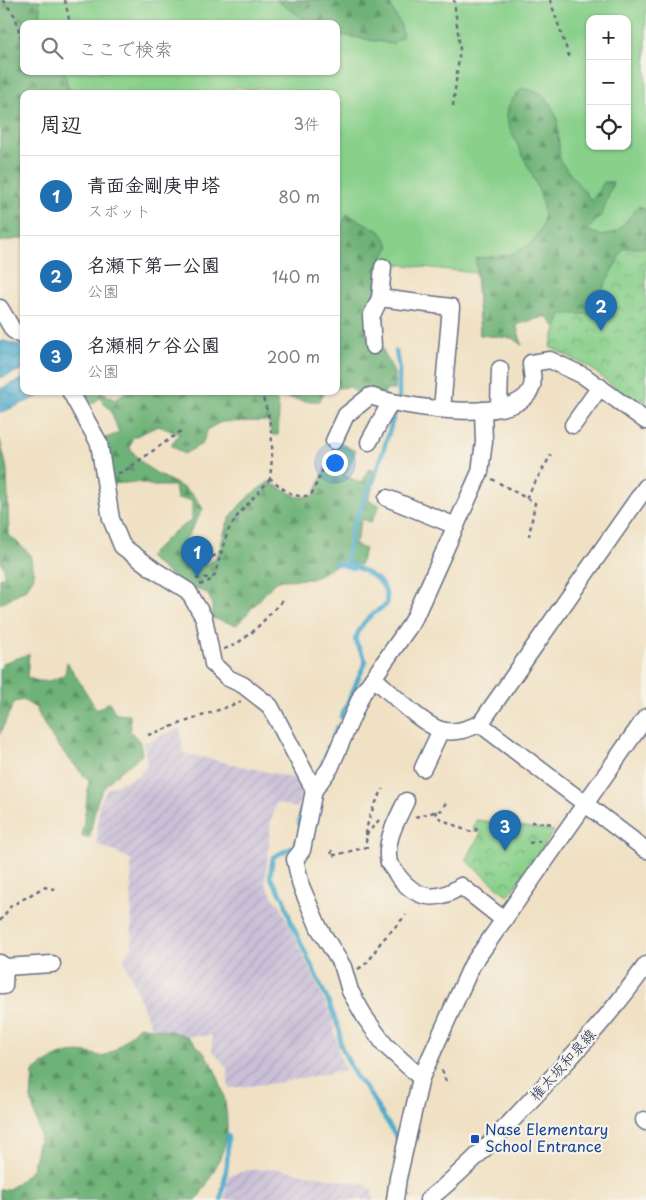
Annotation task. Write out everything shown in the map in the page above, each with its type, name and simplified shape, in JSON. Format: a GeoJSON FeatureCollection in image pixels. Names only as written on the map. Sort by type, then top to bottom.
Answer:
{"type":"FeatureCollection","features":[{"type":"Feature","properties":{"kind":"street"},"geometry":{"type":"LineString","coordinates":[[373,346],[371,317],[380,298],[383,267]]}},
{"type":"Feature","properties":{"kind":"street"},"geometry":{"type":"LineString","coordinates":[[380,298],[451,306],[442,409]]}},
{"type":"Feature","properties":{"kind":"street"},"geometry":{"type":"LineString","coordinates":[[0,308],[13,330],[20,334]]}},
{"type":"Feature","properties":{"kind":"street"},"geometry":{"type":"LineString","coordinates":[[334,441],[346,415],[365,398],[370,396],[396,404],[470,412],[491,408],[521,400],[532,386],[531,363],[550,360],[584,376],[646,421]]}},
{"type":"Feature","properties":{"kind":"street"},"geometry":{"type":"LineString","coordinates":[[421,1078],[385,1045],[366,1019],[350,990],[343,967],[319,928],[301,886],[295,859],[302,850],[314,790],[330,768],[362,694],[375,679],[413,621],[480,472],[484,442],[500,369]]}},
{"type":"Feature","properties":{"kind":"street"},"geometry":{"type":"LineString","coordinates":[[573,425],[600,388]]}},
{"type":"Feature","properties":{"kind":"street"},"geometry":{"type":"LineString","coordinates":[[72,395],[100,443],[112,520],[122,546],[153,569],[186,581],[204,618],[213,664],[223,674],[270,706],[314,790]]}},
{"type":"Feature","properties":{"kind":"street"},"geometry":{"type":"LineString","coordinates":[[369,442],[396,404]]}},
{"type":"Feature","properties":{"kind":"street"},"geometry":{"type":"LineString","coordinates":[[375,679],[432,726],[441,730],[458,731],[480,724],[646,488]]}},
{"type":"Feature","properties":{"kind":"street"},"geometry":{"type":"LineString","coordinates":[[387,498],[456,526]]}},
{"type":"Feature","properties":{"kind":"street"},"geometry":{"type":"LineString","coordinates":[[396,1200],[398,1178],[421,1078],[472,965],[646,717]]}},
{"type":"Feature","properties":{"kind":"street"},"geometry":{"type":"LineString","coordinates":[[480,724],[646,850]]}},
{"type":"Feature","properties":{"kind":"street"},"geometry":{"type":"LineString","coordinates":[[423,768],[441,730]]}},
{"type":"Feature","properties":{"kind":"street"},"geometry":{"type":"LineString","coordinates":[[406,801],[392,831],[389,844],[390,864],[407,887],[423,895],[447,896],[461,886],[504,920]]}},
{"type":"Feature","properties":{"kind":"street"},"geometry":{"type":"LineString","coordinates":[[4,986],[2,965],[52,964]]}},
{"type":"Feature","properties":{"kind":"street","name":"権太坂和泉線"},"geometry":{"type":"LineString","coordinates":[[438,1197],[579,1049],[646,965]]}},
{"type":"Feature","properties":{"kind":"path"},"geometry":{"type":"LineString","coordinates":[[3,0],[15,16],[20,34]]}},
{"type":"Feature","properties":{"kind":"path"},"geometry":{"type":"LineString","coordinates":[[65,0],[69,20]]}},
{"type":"Feature","properties":{"kind":"path"},"geometry":{"type":"LineString","coordinates":[[453,106],[460,49],[454,0]]}},
{"type":"Feature","properties":{"kind":"path"},"geometry":{"type":"LineString","coordinates":[[550,0],[570,59]]}},
{"type":"Feature","properties":{"kind":"path"},"geometry":{"type":"LineString","coordinates":[[186,581],[202,585],[214,576],[224,540],[238,515],[270,478],[274,443],[270,418],[261,395]]}},
{"type":"Feature","properties":{"kind":"path"},"geometry":{"type":"LineString","coordinates":[[104,474],[123,472],[181,431]]}},
{"type":"Feature","properties":{"kind":"path"},"geometry":{"type":"LineString","coordinates":[[270,478],[289,493],[302,497],[311,495],[323,471],[334,441]]}},
{"type":"Feature","properties":{"kind":"path"},"geometry":{"type":"LineString","coordinates":[[526,498],[551,455]]}},
{"type":"Feature","properties":{"kind":"path"},"geometry":{"type":"LineString","coordinates":[[480,472],[535,503],[529,536]]}},
{"type":"Feature","properties":{"kind":"path"},"geometry":{"type":"LineString","coordinates":[[212,557],[222,552]]}},
{"type":"Feature","properties":{"kind":"path"},"geometry":{"type":"LineString","coordinates":[[186,581],[214,576]]}},
{"type":"Feature","properties":{"kind":"path"},"geometry":{"type":"LineString","coordinates":[[210,653],[239,644],[283,600]]}},
{"type":"Feature","properties":{"kind":"path"},"geometry":{"type":"LineString","coordinates":[[148,735],[258,697]]}},
{"type":"Feature","properties":{"kind":"path"},"geometry":{"type":"LineString","coordinates":[[332,850],[331,856],[368,847],[365,836],[369,817],[383,788]]}},
{"type":"Feature","properties":{"kind":"path"},"geometry":{"type":"LineString","coordinates":[[416,816],[442,810],[446,802]]}},
{"type":"Feature","properties":{"kind":"path"},"geometry":{"type":"LineString","coordinates":[[435,811],[437,817],[467,831],[474,832],[477,828]]}},
{"type":"Feature","properties":{"kind":"path"},"geometry":{"type":"LineString","coordinates":[[365,836],[384,816]]}},
{"type":"Feature","properties":{"kind":"path"},"geometry":{"type":"LineString","coordinates":[[0,921],[11,906],[44,887],[59,890]]}},
{"type":"Feature","properties":{"kind":"path"},"geometry":{"type":"LineString","coordinates":[[355,970],[366,965],[376,953],[380,944],[406,915]]}},
{"type":"Feature","properties":{"kind":"shaded area"},"geometry":{"type":"Polygon","coordinates":[[[180,728],[183,753],[303,780],[304,785],[297,808],[276,803],[271,821],[265,883],[276,902],[279,903],[332,1018],[338,1051],[345,1070],[276,1083],[229,1088],[227,1068],[212,1050],[212,1036],[185,1036],[152,1029],[123,957],[132,947],[131,859],[97,844],[99,805],[107,789],[139,775],[147,766],[144,743],[180,728]]]}},
{"type":"Feature","properties":{"kind":"shaded area"},"geometry":{"type":"Polygon","coordinates":[[[278,1169],[364,1184],[371,1189],[374,1200],[225,1200],[228,1176],[248,1170],[278,1169]]]}},
{"type":"Feature","properties":{"kind":"green space"},"geometry":{"type":"Polygon","coordinates":[[[0,0],[646,0],[646,247],[623,249],[557,329],[546,316],[516,324],[522,345],[512,338],[480,335],[476,273],[380,262],[340,271],[340,90],[23,90],[0,0]]]}},
{"type":"Feature","properties":{"kind":"green space"},"geometry":{"type":"Polygon","coordinates":[[[0,0],[39,0],[42,20],[20,20],[20,75],[65,75],[69,90],[20,90],[20,239],[0,242],[0,0]]]}},
{"type":"Feature","properties":{"kind":"green space"},"geometry":{"type":"Polygon","coordinates":[[[276,0],[388,0],[401,26],[403,36],[392,44],[340,35],[340,20],[305,20],[276,0]]]}},
{"type":"Feature","properties":{"kind":"green space"},"geometry":{"type":"Polygon","coordinates":[[[522,88],[541,93],[550,103],[557,118],[560,161],[592,201],[604,182],[613,182],[602,215],[587,230],[602,236],[617,232],[639,206],[646,210],[646,247],[623,249],[590,314],[557,329],[546,316],[516,325],[522,345],[512,338],[480,335],[476,258],[514,253],[530,243],[539,232],[543,220],[543,206],[539,192],[511,132],[507,119],[510,103],[522,88]]]}},
{"type":"Feature","properties":{"kind":"green space"},"geometry":{"type":"Polygon","coordinates":[[[347,214],[380,231],[390,246],[380,262],[371,347],[382,347],[394,373],[395,390],[385,390],[384,396],[360,396],[350,387],[340,388],[340,231],[347,214]]]}},
{"type":"Feature","properties":{"kind":"green space"},"geometry":{"type":"Polygon","coordinates":[[[646,247],[646,413],[589,367],[550,347],[561,314],[590,314],[623,249],[646,247]]]}},
{"type":"Feature","properties":{"kind":"green space"},"geometry":{"type":"Polygon","coordinates":[[[86,395],[107,395],[115,400],[121,395],[274,395],[279,408],[278,435],[273,435],[268,421],[221,422],[208,429],[202,444],[184,454],[171,445],[179,434],[158,426],[132,438],[130,448],[147,466],[190,493],[199,502],[203,509],[186,539],[183,551],[191,562],[197,565],[204,565],[215,558],[229,520],[242,503],[257,490],[269,482],[298,497],[314,496],[336,442],[356,451],[345,476],[362,483],[369,468],[378,473],[368,500],[380,505],[371,522],[362,519],[355,545],[365,549],[360,565],[345,560],[312,579],[282,580],[274,583],[237,625],[212,618],[211,600],[206,593],[189,590],[148,557],[171,534],[192,520],[192,500],[177,499],[175,486],[154,486],[138,482],[112,484],[100,440],[119,433],[111,411],[100,398],[92,404],[86,395]]]}},
{"type":"Feature","properties":{"kind":"green space"},"geometry":{"type":"Polygon","coordinates":[[[278,395],[323,395],[319,401],[302,401],[278,395]]]}},
{"type":"Feature","properties":{"kind":"green space"},"geometry":{"type":"Polygon","coordinates":[[[0,439],[7,469],[9,535],[30,554],[34,577],[26,589],[0,604],[0,578],[4,576],[4,568],[0,560],[0,439]]]}},
{"type":"Feature","properties":{"kind":"green space"},"geometry":{"type":"Polygon","coordinates":[[[29,654],[27,677],[37,681],[55,679],[65,674],[67,662],[97,710],[109,702],[116,714],[130,715],[130,731],[140,742],[142,755],[110,781],[99,797],[90,837],[82,837],[89,781],[52,738],[36,708],[23,700],[14,702],[0,734],[0,670],[3,663],[29,654]]]}},
{"type":"Feature","properties":{"kind":"green space"},"geometry":{"type":"Polygon","coordinates":[[[476,820],[554,831],[508,896],[466,860],[481,833],[473,829],[476,820]]]}},
{"type":"Feature","properties":{"kind":"green space"},"geometry":{"type":"Polygon","coordinates":[[[139,1026],[170,1031],[187,1037],[206,1056],[219,1079],[223,1091],[227,1118],[226,1139],[216,1167],[196,1200],[0,1200],[0,1189],[8,1190],[32,1170],[40,1135],[31,1099],[33,1072],[58,1056],[74,1052],[83,1052],[103,1057],[116,1049],[139,1026]]]}},
{"type":"Feature","properties":{"kind":"sand"},"geometry":{"type":"Polygon","coordinates":[[[236,86],[248,90],[234,90],[236,86]]]}},
{"type":"Feature","properties":{"kind":"sand"},"geometry":{"type":"Polygon","coordinates":[[[262,87],[264,90],[248,90],[262,87]]]}},
{"type":"Feature","properties":{"kind":"water"},"geometry":{"type":"Polygon","coordinates":[[[4,341],[20,346],[20,370],[0,378],[0,342],[4,341]]]}},
{"type":"Feature","properties":{"kind":"water"},"geometry":{"type":"Polygon","coordinates":[[[20,380],[20,395],[42,395],[0,413],[0,389],[20,380]]]}},
{"type":"Feature","properties":{"kind":"waterway"},"geometry":{"type":"LineString","coordinates":[[396,351],[399,369],[399,399]]}},
{"type":"Feature","properties":{"kind":"waterway"},"geometry":{"type":"LineString","coordinates":[[341,717],[366,661],[355,640],[357,634],[367,620],[386,605],[387,596],[381,583],[369,574],[346,562],[352,529],[379,464],[397,406]]}},
{"type":"Feature","properties":{"kind":"waterway"},"geometry":{"type":"LineString","coordinates":[[335,563],[353,568]]}},
{"type":"Feature","properties":{"kind":"waterway"},"geometry":{"type":"LineString","coordinates":[[321,768],[337,727]]}},
{"type":"Feature","properties":{"kind":"waterway"},"geometry":{"type":"LineString","coordinates":[[299,824],[301,810]]}},
{"type":"Feature","properties":{"kind":"waterway"},"geometry":{"type":"LineString","coordinates":[[296,841],[295,846],[273,857],[270,877],[284,899],[291,922],[329,1003],[340,1032],[340,1044],[355,1075],[367,1090],[399,1141],[399,1144]]}},
{"type":"Feature","properties":{"kind":"waterway"},"geometry":{"type":"LineString","coordinates":[[221,1200],[227,1164],[228,1136]]}},
{"type":"Feature","properties":{"kind":"place","name":"名瀬下第一公園"},"geometry":{"type":"Point","coordinates":[601,331]}},
{"type":"Feature","properties":{"kind":"place","name":"青面金剛庚申塔"},"geometry":{"type":"Point","coordinates":[197,577]}},
{"type":"Feature","properties":{"kind":"place","name":"名瀬桐ケ谷公園"},"geometry":{"type":"Point","coordinates":[505,851]}},
{"type":"Feature","properties":{"kind":"place","name":"Nase Elementary School Entrance"},"geometry":{"type":"Point","coordinates":[475,1139]}}]}
